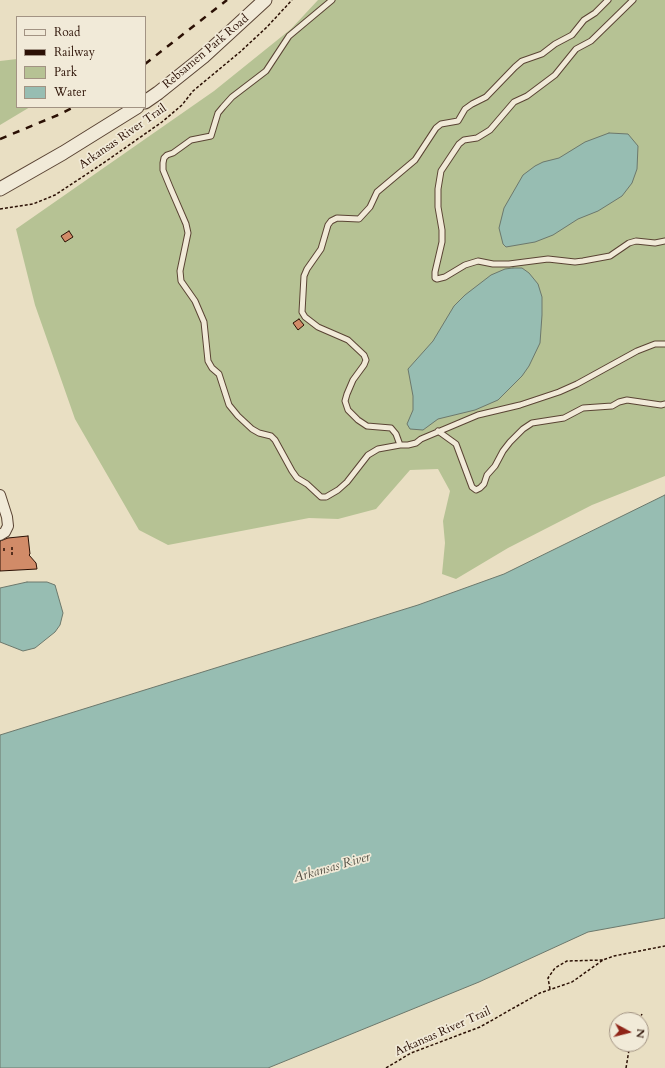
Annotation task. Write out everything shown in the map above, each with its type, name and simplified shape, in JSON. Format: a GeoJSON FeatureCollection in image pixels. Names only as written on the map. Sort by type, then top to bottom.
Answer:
{"type":"FeatureCollection","features":[{"type":"Feature","properties":{"kind":"street","name":"Rebsamen Park Road"},"geometry":{"type":"LineString","coordinates":[[146,101],[203,57],[266,0]]}},
{"type":"Feature","properties":{"kind":"street"},"geometry":{"type":"LineString","coordinates":[[1,187],[69,149],[135,108]]}},
{"type":"Feature","properties":{"kind":"street"},"geometry":{"type":"LineString","coordinates":[[0,495],[7,517],[8,526],[5,532],[0,535]]}},
{"type":"Feature","properties":{"kind":"lane"},"geometry":{"type":"LineString","coordinates":[[332,0],[289,36],[266,71],[236,94],[223,107],[218,113],[212,136],[191,140],[173,153],[167,155],[164,158],[163,163],[163,170],[186,224],[188,233],[180,271],[181,281],[195,301],[204,322],[208,361],[212,368],[219,374],[229,405],[252,429],[271,436],[278,445],[292,472],[297,478],[307,484],[321,497],[326,497],[338,490],[347,482],[368,455],[378,449],[416,443],[438,431],[478,415],[520,405],[559,392],[583,381],[637,351],[655,344],[665,344]]}},
{"type":"Feature","properties":{"kind":"lane"},"geometry":{"type":"LineString","coordinates":[[400,445],[396,434],[391,428],[367,426],[358,420],[348,410],[345,401],[347,394],[353,380],[366,360],[364,355],[348,340],[318,327],[305,317],[302,312],[304,276],[321,249],[328,225],[331,221],[337,218],[358,219],[370,208],[377,192],[414,160],[436,128],[441,124],[458,121],[466,109],[472,104],[486,97],[514,67],[542,54],[555,44],[572,35],[584,20],[595,13],[608,0]]}},
{"type":"Feature","properties":{"kind":"lane"},"geometry":{"type":"LineString","coordinates":[[633,0],[591,41],[576,49],[555,75],[527,96],[514,102],[490,130],[477,138],[464,140],[459,144],[441,170],[438,189],[438,207],[442,230],[442,242],[435,278],[445,277],[465,265],[478,261],[493,264],[509,264],[548,259],[583,261],[610,256],[629,243],[636,241],[655,243],[665,241]]}},
{"type":"Feature","properties":{"kind":"lane"},"geometry":{"type":"LineString","coordinates":[[438,431],[456,444],[472,487],[476,490],[484,484],[487,475],[495,466],[503,450],[523,429],[532,423],[564,418],[583,408],[612,406],[627,400],[660,405],[665,404]]}},
{"type":"Feature","properties":{"kind":"path","name":"Arkansas River Trail"},"geometry":{"type":"LineString","coordinates":[[0,209],[33,204],[55,195],[156,126],[182,105],[193,91],[240,52],[292,0]]}},
{"type":"Feature","properties":{"kind":"path"},"geometry":{"type":"LineString","coordinates":[[12,547],[12,555]]}},
{"type":"Feature","properties":{"kind":"path","name":"Arkansas River Trail"},"geometry":{"type":"LineString","coordinates":[[550,989],[548,978],[555,968],[567,961],[602,960],[614,956],[665,946]]}},
{"type":"Feature","properties":{"kind":"path","name":"Arkansas River Trail"},"geometry":{"type":"LineString","coordinates":[[386,1068],[411,1053],[480,1027],[550,989],[572,982],[602,960]]}},
{"type":"Feature","properties":{"kind":"path"},"geometry":{"type":"LineString","coordinates":[[626,1068],[629,1052]]}},
{"type":"Feature","properties":{"kind":"green space"},"geometry":{"type":"Polygon","coordinates":[[[318,0],[665,0],[665,476],[592,505],[508,548],[456,579],[442,574],[445,543],[443,521],[450,491],[438,469],[410,470],[376,509],[338,519],[309,518],[168,545],[139,530],[75,419],[35,305],[16,229],[214,91],[291,29],[318,0]]]}},
{"type":"Feature","properties":{"kind":"green space"},"geometry":{"type":"Polygon","coordinates":[[[16,59],[16,108],[28,108],[0,125],[0,61],[16,59]]]}},
{"type":"Feature","properties":{"kind":"water"},"geometry":{"type":"Polygon","coordinates":[[[609,133],[628,134],[638,146],[637,169],[632,183],[622,196],[598,211],[578,219],[553,235],[535,242],[506,247],[503,244],[499,228],[504,208],[523,175],[543,162],[559,158],[585,142],[609,133]]]}},
{"type":"Feature","properties":{"kind":"water"},"geometry":{"type":"Polygon","coordinates":[[[522,268],[529,273],[538,284],[542,297],[540,343],[529,366],[522,376],[498,400],[475,410],[438,419],[423,430],[410,429],[407,424],[413,410],[413,396],[408,369],[433,341],[454,306],[465,295],[491,275],[505,269],[522,268]]]}},
{"type":"Feature","properties":{"kind":"water","name":"Arkansas River"},"geometry":{"type":"Polygon","coordinates":[[[665,495],[665,918],[588,932],[479,982],[268,1068],[0,1068],[0,735],[418,605],[504,574],[665,495]]]}},
{"type":"Feature","properties":{"kind":"water"},"geometry":{"type":"Polygon","coordinates":[[[27,582],[47,582],[55,585],[63,613],[60,625],[55,632],[35,648],[23,651],[0,642],[0,588],[27,582]]]}},
{"type":"Feature","properties":{"kind":"building"},"geometry":{"type":"Polygon","coordinates":[[[69,231],[73,237],[65,242],[61,236],[69,231]]]}},
{"type":"Feature","properties":{"kind":"building"},"geometry":{"type":"Polygon","coordinates":[[[299,319],[304,325],[298,330],[293,323],[299,319]]]}},
{"type":"Feature","properties":{"kind":"building"},"geometry":{"type":"Polygon","coordinates":[[[28,536],[29,555],[36,563],[37,569],[0,571],[0,541],[8,538],[28,536]]]}},
{"type":"Feature","properties":{"kind":"railway"},"geometry":{"type":"LineString","coordinates":[[146,63],[227,0]]}},
{"type":"Feature","properties":{"kind":"railway"},"geometry":{"type":"LineString","coordinates":[[0,139],[72,108]]}}]}
